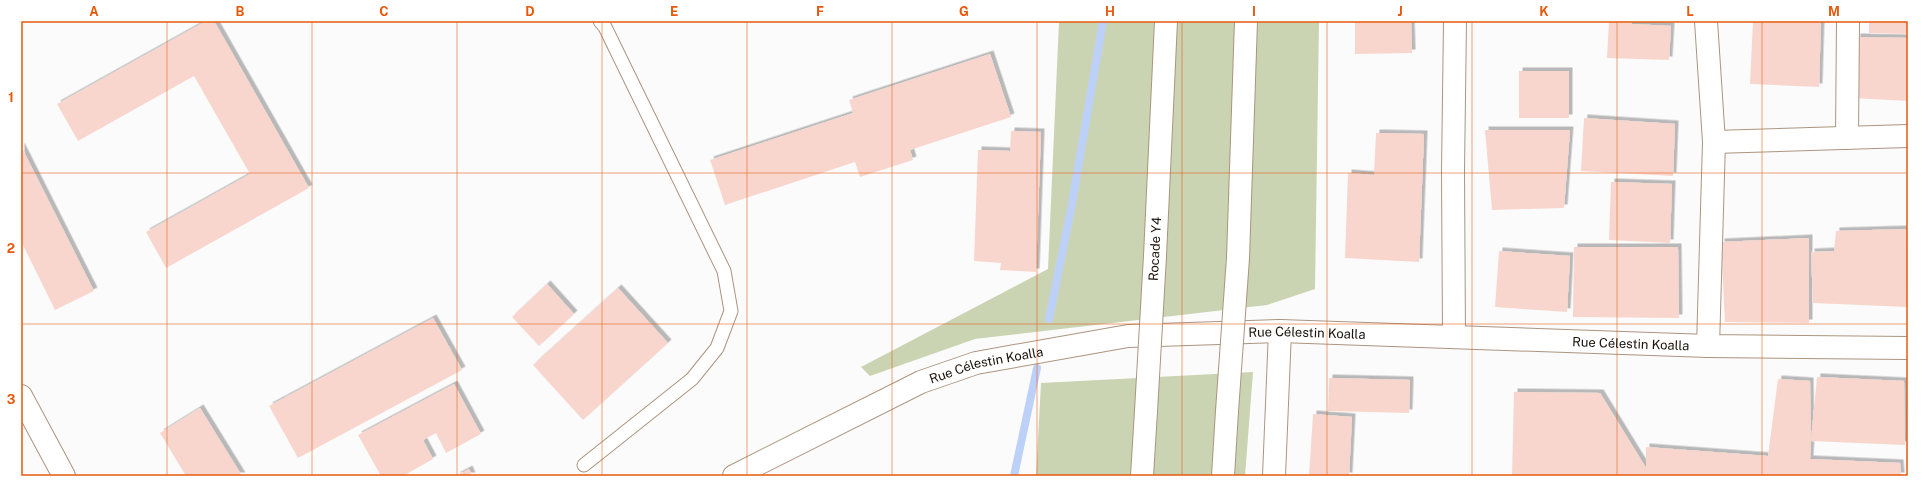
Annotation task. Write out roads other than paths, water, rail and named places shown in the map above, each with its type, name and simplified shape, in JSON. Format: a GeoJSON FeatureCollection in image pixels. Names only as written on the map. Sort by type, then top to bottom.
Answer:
{"type":"FeatureCollection","features":[{"type":"Feature","properties":{"kind":"main road","name":"Rocade Y4"},"geometry":{"type":"LineString","coordinates":[[1142,476],[1166,21]]}},
{"type":"Feature","properties":{"kind":"main road"},"geometry":{"type":"LineString","coordinates":[[1223,476],[1238,258],[1246,21]]}},
{"type":"Feature","properties":{"kind":"main road"},"geometry":{"type":"LineString","coordinates":[[1454,336],[1453,171],[1455,21]]}},
{"type":"Feature","properties":{"kind":"main road"},"geometry":{"type":"LineString","coordinates":[[1706,21],[1714,142],[1708,346]]}},
{"type":"Feature","properties":{"kind":"main road"},"geometry":{"type":"LineString","coordinates":[[1847,138],[1848,21]]}},
{"type":"Feature","properties":{"kind":"main road"},"geometry":{"type":"LineString","coordinates":[[1714,142],[1908,136]]}},
{"type":"Feature","properties":{"kind":"main road"},"geometry":{"type":"LineString","coordinates":[[1274,476],[1280,331]]}},
{"type":"Feature","properties":{"kind":"main road","name":"Rue Célestin Koalla"},"geometry":{"type":"LineString","coordinates":[[734,476],[922,382],[976,363],[1128,336],[1280,331],[1708,346],[1908,348]]}},
{"type":"Feature","properties":{"kind":"main road"},"geometry":{"type":"LineString","coordinates":[[21,396],[64,476]]}},
{"type":"Feature","properties":{"kind":"lane"},"geometry":{"type":"LineString","coordinates":[[584,465],[692,379],[717,348],[731,311],[724,271],[605,28],[600,21]]}},
{"type":"Feature","properties":{"kind":"waterway"},"geometry":{"type":"LineString","coordinates":[[1049,319],[1071,209],[1103,21]]}},
{"type":"Feature","properties":{"kind":"waterway"},"geometry":{"type":"LineString","coordinates":[[1014,476],[1037,368]]}}]}
